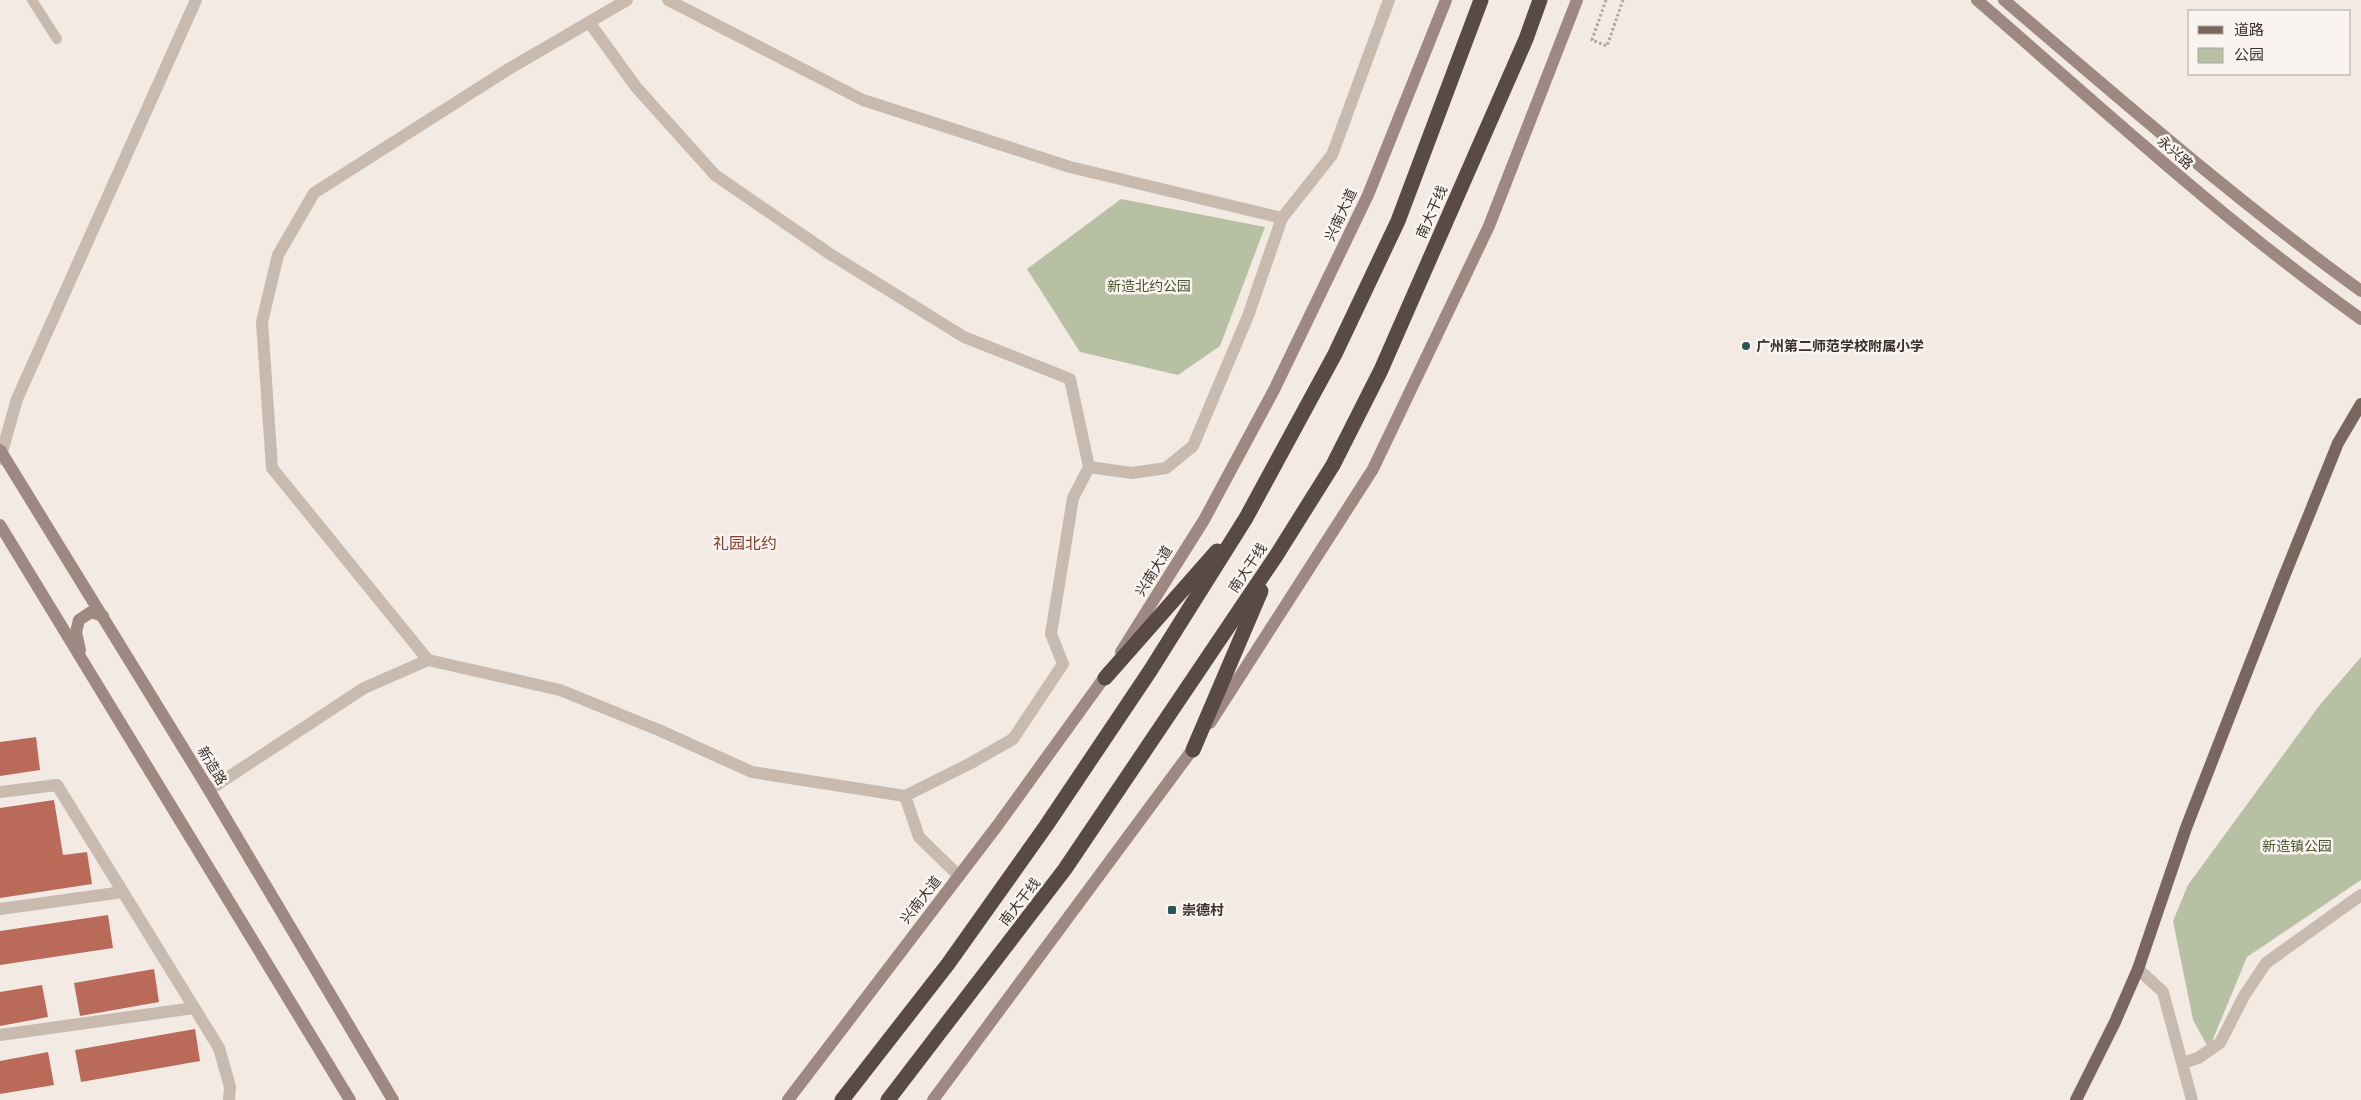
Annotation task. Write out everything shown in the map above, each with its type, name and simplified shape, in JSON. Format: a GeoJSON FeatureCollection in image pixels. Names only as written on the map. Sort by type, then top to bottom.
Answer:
{"type":"FeatureCollection","features":[{"type":"Feature","properties":{"kind":"highway","name":"南大干线"},"geometry":{"type":"LineString","coordinates":[[842,1100],[948,964],[1046,826],[1150,671],[1246,518],[1335,354],[1398,221],[1481,0]]}},
{"type":"Feature","properties":{"kind":"highway","name":"南大干线"},"geometry":{"type":"LineString","coordinates":[[888,1100],[1065,869],[1276,556],[1333,465],[1381,370],[1526,39],[1540,0]]}},
{"type":"Feature","properties":{"kind":"highway"},"geometry":{"type":"LineString","coordinates":[[1105,678],[1246,518]]}},
{"type":"Feature","properties":{"kind":"highway"},"geometry":{"type":"LineString","coordinates":[[1193,750],[1276,556]]}},
{"type":"Feature","properties":{"kind":"main road","name":"兴南大道"},"geometry":{"type":"LineString","coordinates":[[788,1100],[959,876],[1105,678],[1204,520],[1275,388],[1368,195],[1446,0]]}},
{"type":"Feature","properties":{"kind":"main road"},"geometry":{"type":"LineString","coordinates":[[933,1100],[1193,750],[1373,469],[1489,226],[1577,0]]}},
{"type":"Feature","properties":{"kind":"main road","name":"永兴路"},"geometry":{"type":"LineString","coordinates":[[1977,0],[2212,205],[2279,259],[2361,319]]}},
{"type":"Feature","properties":{"kind":"main road","name":"永兴路"},"geometry":{"type":"LineString","coordinates":[[2004,0],[2256,212],[2312,257],[2361,291]]}},
{"type":"Feature","properties":{"kind":"main road"},"geometry":{"type":"LineString","coordinates":[[2076,1100],[2112,1029],[2138,969],[2186,828],[2286,570],[2338,443],[2361,404]]}},
{"type":"Feature","properties":{"kind":"main road","name":"新造路"},"geometry":{"type":"LineString","coordinates":[[1,454],[209,790],[392,1100]]}},
{"type":"Feature","properties":{"kind":"main road"},"geometry":{"type":"LineString","coordinates":[[0,525],[350,1100]]}},
{"type":"Feature","properties":{"kind":"main road"},"geometry":{"type":"LineString","coordinates":[[82,659],[76,632],[79,620],[91,612],[103,616]]}},
{"type":"Feature","properties":{"kind":"street"},"geometry":{"type":"LineString","coordinates":[[1,454],[17,399],[196,0]]}},
{"type":"Feature","properties":{"kind":"street"},"geometry":{"type":"LineString","coordinates":[[428,660],[272,468],[262,322],[278,255],[314,193],[506,70],[627,0]]}},
{"type":"Feature","properties":{"kind":"street"},"geometry":{"type":"LineString","coordinates":[[668,0],[863,100],[1070,167],[1282,218]]}},
{"type":"Feature","properties":{"kind":"street"},"geometry":{"type":"LineString","coordinates":[[1089,467],[1132,473],[1166,468],[1193,446],[1248,316],[1282,218],[1332,155],[1389,0]]}},
{"type":"Feature","properties":{"kind":"street"},"geometry":{"type":"LineString","coordinates":[[209,790],[364,688],[428,660],[560,690],[661,730],[752,772],[906,796],[971,764],[1013,739],[1064,664],[1052,634],[1073,498],[1089,467],[1070,379],[964,337],[830,254],[715,175],[636,87],[589,22]]}},
{"type":"Feature","properties":{"kind":"street"},"geometry":{"type":"LineString","coordinates":[[0,792],[57,785],[219,1048],[230,1087],[229,1100]]}},
{"type":"Feature","properties":{"kind":"street"},"geometry":{"type":"LineString","coordinates":[[906,796],[919,837],[959,876]]}},
{"type":"Feature","properties":{"kind":"street"},"geometry":{"type":"LineString","coordinates":[[0,909],[123,892]]}},
{"type":"Feature","properties":{"kind":"street"},"geometry":{"type":"LineString","coordinates":[[2183,1063],[2198,1058],[2220,1043],[2244,996],[2266,963],[2361,894]]}},
{"type":"Feature","properties":{"kind":"street"},"geometry":{"type":"LineString","coordinates":[[2138,969],[2163,992],[2192,1100]]}},
{"type":"Feature","properties":{"kind":"street"},"geometry":{"type":"LineString","coordinates":[[0,1035],[194,1008]]}},
{"type":"Feature","properties":{"kind":"lane"},"geometry":{"type":"LineString","coordinates":[[32,0],[57,39]]}},
{"type":"Feature","properties":{"kind":"path"},"geometry":{"type":"LineString","coordinates":[[1606,0],[1592,40],[1607,46],[1623,0]]}},
{"type":"Feature","properties":{"kind":"green space","name":"新造北约公园"},"geometry":{"type":"Polygon","coordinates":[[[1121,199],[1265,227],[1220,346],[1178,375],[1080,352],[1027,269],[1121,199]]]}},
{"type":"Feature","properties":{"kind":"green space","name":"新造镇公园"},"geometry":{"type":"Polygon","coordinates":[[[2361,657],[2361,880],[2247,957],[2209,1049],[2193,1020],[2173,921],[2188,885],[2319,706],[2361,657]]]}},
{"type":"Feature","properties":{"kind":"building"},"geometry":{"type":"Polygon","coordinates":[[[36,737],[40,770],[0,776],[0,742],[36,737]]]}},
{"type":"Feature","properties":{"kind":"building"},"geometry":{"type":"Polygon","coordinates":[[[54,800],[63,855],[87,852],[92,884],[0,898],[0,808],[54,800]]]}},
{"type":"Feature","properties":{"kind":"building"},"geometry":{"type":"Polygon","coordinates":[[[108,915],[113,948],[0,965],[0,931],[108,915]]]}},
{"type":"Feature","properties":{"kind":"building"},"geometry":{"type":"Polygon","coordinates":[[[154,969],[159,1002],[80,1016],[74,983],[154,969]]]}},
{"type":"Feature","properties":{"kind":"building"},"geometry":{"type":"Polygon","coordinates":[[[42,985],[48,1017],[0,1026],[0,992],[42,985]]]}},
{"type":"Feature","properties":{"kind":"building"},"geometry":{"type":"Polygon","coordinates":[[[195,1029],[200,1061],[81,1082],[75,1050],[195,1029]]]}},
{"type":"Feature","properties":{"kind":"building"},"geometry":{"type":"Polygon","coordinates":[[[48,1052],[54,1085],[0,1094],[0,1061],[48,1052]]]}},
{"type":"Feature","properties":{"kind":"place","name":"广州第二师范学校附属小学"},"geometry":{"type":"Point","coordinates":[1746,346]}},
{"type":"Feature","properties":{"kind":"place","name":"崇德村"},"geometry":{"type":"Point","coordinates":[1172,910]}},
{"type":"Feature","properties":{"kind":"district","name":"礼园北约"},"geometry":{"type":"Point","coordinates":[745,543]}}]}
